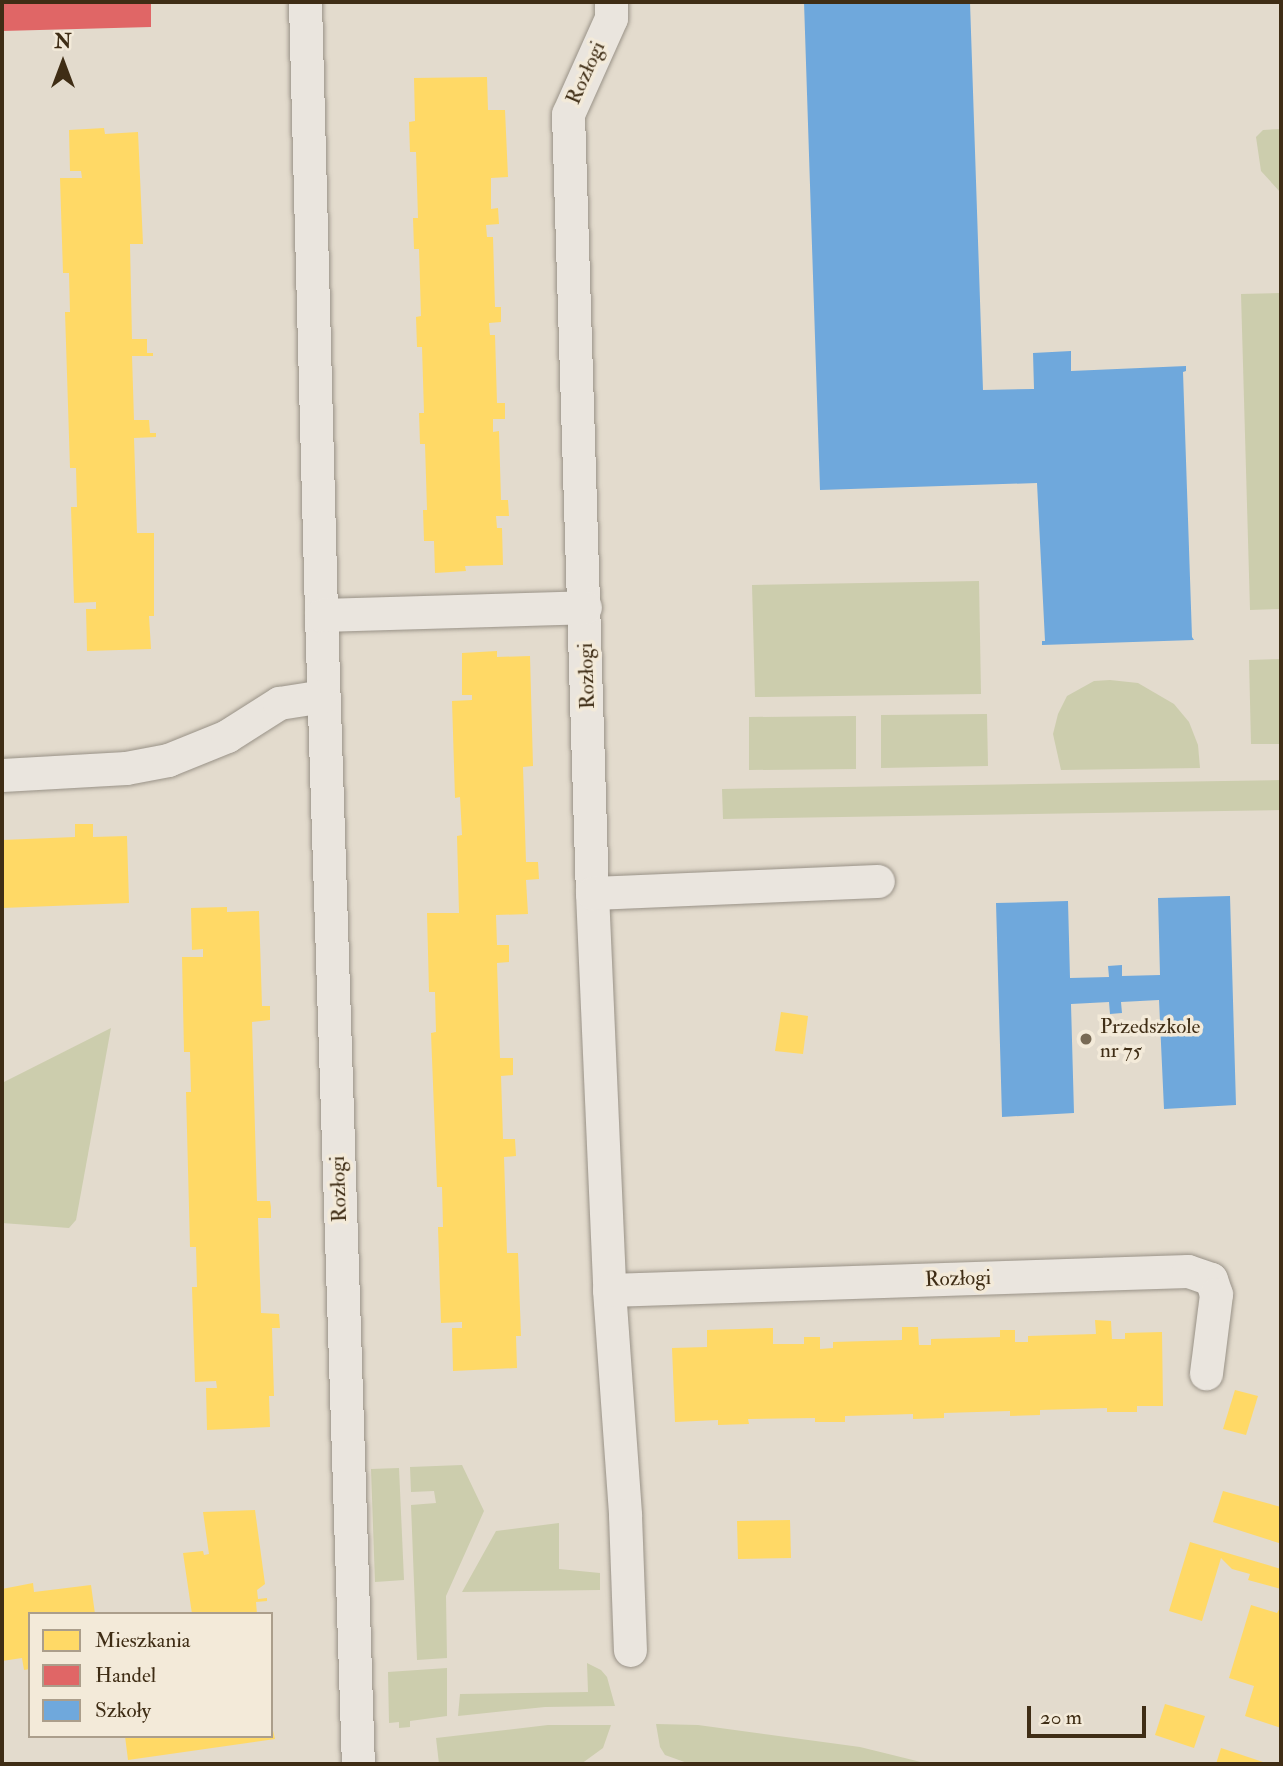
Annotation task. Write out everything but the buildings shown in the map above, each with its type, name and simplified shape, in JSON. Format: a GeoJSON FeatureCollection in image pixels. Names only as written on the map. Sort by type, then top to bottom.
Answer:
{"type":"FeatureCollection","features":[{"type":"Feature","properties":{"kind":"street","name":"Rozłogi"},"geometry":{"type":"LineString","coordinates":[[305,2],[323,696],[358,1764]]}},
{"type":"Feature","properties":{"kind":"street","name":"Rozłogi"},"geometry":{"type":"LineString","coordinates":[[611,2],[611,18],[568,114],[592,893],[609,1290],[625,1515],[630,1650]]}},
{"type":"Feature","properties":{"kind":"street"},"geometry":{"type":"LineString","coordinates":[[321,615],[585,607]]}},
{"type":"Feature","properties":{"kind":"street"},"geometry":{"type":"LineString","coordinates":[[2,775],[126,768],[168,760],[227,736],[279,703],[323,696]]}},
{"type":"Feature","properties":{"kind":"street"},"geometry":{"type":"LineString","coordinates":[[592,893],[878,881]]}},
{"type":"Feature","properties":{"kind":"street","name":"Rozłogi"},"geometry":{"type":"LineString","coordinates":[[609,1290],[1188,1271],[1211,1279],[1216,1294],[1206,1373]]}},
{"type":"Feature","properties":{"kind":"green space"},"geometry":{"type":"Polygon","coordinates":[[[1281,129],[1281,193],[1261,171],[1256,137],[1263,130],[1281,129]]]}},
{"type":"Feature","properties":{"kind":"green space"},"geometry":{"type":"Polygon","coordinates":[[[1281,293],[1281,609],[1250,610],[1241,294],[1281,293]]]}},
{"type":"Feature","properties":{"kind":"green space"},"geometry":{"type":"Polygon","coordinates":[[[979,581],[981,694],[755,697],[752,585],[979,581]]]}},
{"type":"Feature","properties":{"kind":"green space"},"geometry":{"type":"Polygon","coordinates":[[[1281,659],[1281,744],[1251,744],[1249,660],[1281,659]]]}},
{"type":"Feature","properties":{"kind":"green space"},"geometry":{"type":"Polygon","coordinates":[[[1094,681],[1138,683],[1174,704],[1189,722],[1198,745],[1200,768],[1061,770],[1053,734],[1058,714],[1067,696],[1094,681]]]}},
{"type":"Feature","properties":{"kind":"green space"},"geometry":{"type":"Polygon","coordinates":[[[987,714],[988,766],[881,768],[881,715],[987,714]]]}},
{"type":"Feature","properties":{"kind":"green space"},"geometry":{"type":"Polygon","coordinates":[[[856,716],[856,769],[749,770],[749,717],[856,716]]]}},
{"type":"Feature","properties":{"kind":"green space"},"geometry":{"type":"Polygon","coordinates":[[[1281,780],[1281,810],[723,819],[722,789],[1281,780]]]}},
{"type":"Feature","properties":{"kind":"green space"},"geometry":{"type":"Polygon","coordinates":[[[111,1028],[76,1220],[69,1228],[2,1223],[2,1083],[111,1028]]]}},
{"type":"Feature","properties":{"kind":"green space"},"geometry":{"type":"Polygon","coordinates":[[[462,1465],[484,1511],[446,1596],[447,1658],[417,1660],[411,1505],[436,1503],[434,1491],[411,1492],[410,1467],[462,1465]]]}},
{"type":"Feature","properties":{"kind":"green space"},"geometry":{"type":"Polygon","coordinates":[[[399,1468],[404,1580],[375,1582],[371,1469],[399,1468]]]}},
{"type":"Feature","properties":{"kind":"green space"},"geometry":{"type":"Polygon","coordinates":[[[559,1523],[559,1569],[600,1573],[600,1590],[462,1592],[496,1531],[559,1523]]]}},
{"type":"Feature","properties":{"kind":"green space"},"geometry":{"type":"Polygon","coordinates":[[[587,1663],[601,1670],[607,1677],[615,1706],[545,1707],[458,1716],[460,1694],[588,1692],[587,1663]]]}},
{"type":"Feature","properties":{"kind":"green space"},"geometry":{"type":"Polygon","coordinates":[[[447,1668],[447,1716],[410,1721],[410,1727],[399,1728],[399,1722],[389,1723],[388,1672],[447,1668]]]}},
{"type":"Feature","properties":{"kind":"green space"},"geometry":{"type":"Polygon","coordinates":[[[656,1724],[698,1725],[860,1747],[929,1764],[690,1764],[665,1755],[660,1747],[656,1724]]]}},
{"type":"Feature","properties":{"kind":"green space"},"geometry":{"type":"Polygon","coordinates":[[[548,1725],[611,1725],[603,1748],[581,1764],[439,1764],[436,1738],[548,1725]]]}},
{"type":"Feature","properties":{"kind":"place","name":"Przedszkole nr 75"},"geometry":{"type":"Point","coordinates":[1086,1039]}}]}
